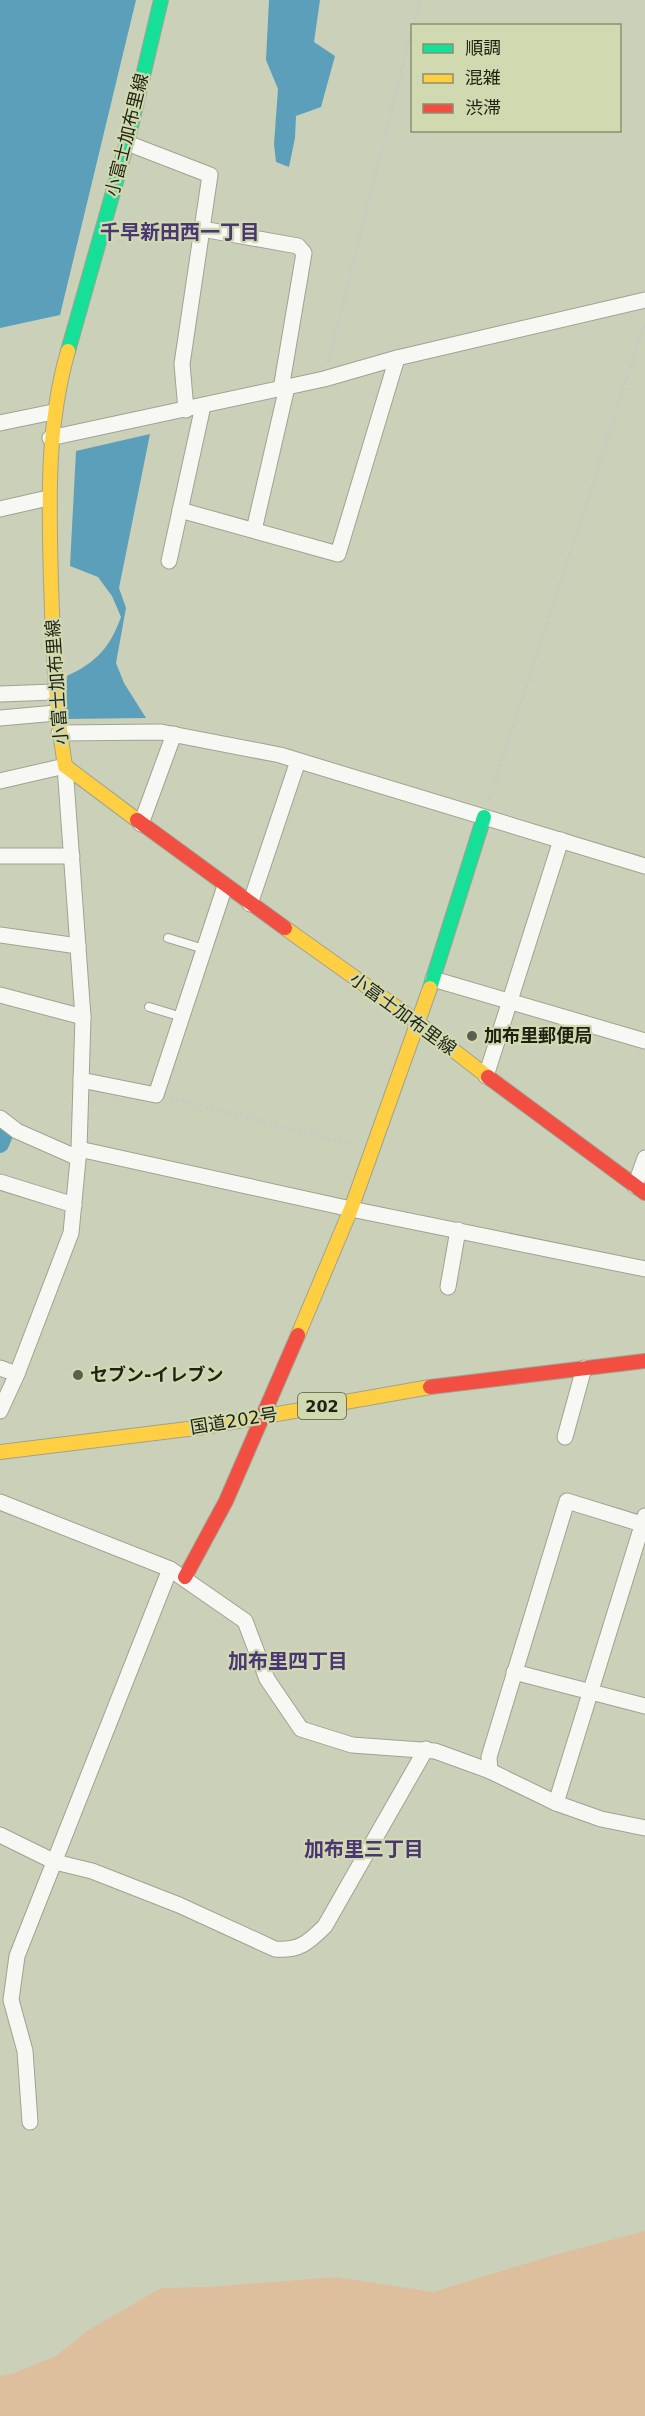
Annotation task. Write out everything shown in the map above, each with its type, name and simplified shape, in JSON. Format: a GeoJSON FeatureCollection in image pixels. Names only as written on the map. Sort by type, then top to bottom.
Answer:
{"type":"FeatureCollection","features":[{"type":"Feature","properties":{"kind":"main road","name":"小富士加布里線"},"geometry":{"type":"LineString","coordinates":[[161,0],[127,143],[52,412],[48,498],[54,692],[65,766],[225,886],[417,1022],[486,1076],[640,1189]]}},
{"type":"Feature","properties":{"kind":"main road"},"geometry":{"type":"LineString","coordinates":[[184,1577],[226,1502],[265,1416],[351,1209],[433,979],[484,817]]}},
{"type":"Feature","properties":{"kind":"main road","name":"国道202号"},"geometry":{"type":"LineString","coordinates":[[0,1452],[204,1427],[450,1384],[645,1361]]}},
{"type":"Feature","properties":{"kind":"street"},"geometry":{"type":"LineString","coordinates":[[127,143],[210,175],[182,364],[186,410]]}},
{"type":"Feature","properties":{"kind":"street"},"geometry":{"type":"LineString","coordinates":[[202,229],[298,246],[304,253],[284,388],[254,530]]}},
{"type":"Feature","properties":{"kind":"street"},"geometry":{"type":"LineString","coordinates":[[50,438],[324,379],[397,358],[645,300]]}},
{"type":"Feature","properties":{"kind":"street"},"geometry":{"type":"LineString","coordinates":[[180,510],[338,554],[397,358]]}},
{"type":"Feature","properties":{"kind":"street"},"geometry":{"type":"LineString","coordinates":[[169,561],[203,406]]}},
{"type":"Feature","properties":{"kind":"street"},"geometry":{"type":"LineString","coordinates":[[0,423],[52,412]]}},
{"type":"Feature","properties":{"kind":"street"},"geometry":{"type":"LineString","coordinates":[[0,509],[48,498]]}},
{"type":"Feature","properties":{"kind":"street"},"geometry":{"type":"LineString","coordinates":[[0,694],[54,692]]}},
{"type":"Feature","properties":{"kind":"street"},"geometry":{"type":"LineString","coordinates":[[0,718],[56,713]]}},
{"type":"Feature","properties":{"kind":"street"},"geometry":{"type":"LineString","coordinates":[[59,733],[161,732],[298,760],[645,866]]}},
{"type":"Feature","properties":{"kind":"street"},"geometry":{"type":"LineString","coordinates":[[141,824],[174,734]]}},
{"type":"Feature","properties":{"kind":"street"},"geometry":{"type":"LineString","coordinates":[[250,904],[298,760]]}},
{"type":"Feature","properties":{"kind":"street"},"geometry":{"type":"LineString","coordinates":[[0,781],[65,766],[83,1017],[79,1154],[71,1233],[0,1411]]}},
{"type":"Feature","properties":{"kind":"street"},"geometry":{"type":"LineString","coordinates":[[486,1076],[561,840]]}},
{"type":"Feature","properties":{"kind":"street"},"geometry":{"type":"LineString","coordinates":[[0,856],[72,856]]}},
{"type":"Feature","properties":{"kind":"street"},"geometry":{"type":"LineString","coordinates":[[81,1080],[156,1095],[225,886]]}},
{"type":"Feature","properties":{"kind":"street"},"geometry":{"type":"LineString","coordinates":[[0,936],[78,946]]}},
{"type":"Feature","properties":{"kind":"street"},"geometry":{"type":"LineString","coordinates":[[433,979],[645,1041]]}},
{"type":"Feature","properties":{"kind":"street"},"geometry":{"type":"LineString","coordinates":[[0,995],[83,1017]]}},
{"type":"Feature","properties":{"kind":"street"},"geometry":{"type":"LineString","coordinates":[[0,1118],[17,1131],[79,1154],[645,1269]]}},
{"type":"Feature","properties":{"kind":"street"},"geometry":{"type":"LineString","coordinates":[[640,1189],[645,1158]]}},
{"type":"Feature","properties":{"kind":"street"},"geometry":{"type":"LineString","coordinates":[[0,1182],[74,1204]]}},
{"type":"Feature","properties":{"kind":"street"},"geometry":{"type":"LineString","coordinates":[[448,1287],[458,1230]]}},
{"type":"Feature","properties":{"kind":"street"},"geometry":{"type":"LineString","coordinates":[[0,1368],[16,1374]]}},
{"type":"Feature","properties":{"kind":"street"},"geometry":{"type":"LineString","coordinates":[[565,1437],[584,1368]]}},
{"type":"Feature","properties":{"kind":"street"},"geometry":{"type":"LineString","coordinates":[[490,1771],[489,1757],[567,1501],[644,1522],[556,1803]]}},
{"type":"Feature","properties":{"kind":"street"},"geometry":{"type":"LineString","coordinates":[[0,1502],[170,1569],[245,1621],[267,1679],[301,1729],[352,1745],[426,1749],[490,1771],[556,1803],[601,1819],[645,1828]]}},
{"type":"Feature","properties":{"kind":"street"},"geometry":{"type":"LineString","coordinates":[[30,2122],[25,2051],[11,2000],[18,1956],[170,1569]]}},
{"type":"Feature","properties":{"kind":"street"},"geometry":{"type":"LineString","coordinates":[[514,1672],[645,1706]]}},
{"type":"Feature","properties":{"kind":"street"},"geometry":{"type":"LineString","coordinates":[[0,1835],[55,1862],[92,1871],[179,1905],[275,1949],[291,1950],[309,1941],[325,1926],[426,1749]]}},
{"type":"Feature","properties":{"kind":"lane"},"geometry":{"type":"LineString","coordinates":[[168,938],[204,949]]}},
{"type":"Feature","properties":{"kind":"lane"},"geometry":{"type":"LineString","coordinates":[[148,1007],[182,1017]]}},
{"type":"Feature","properties":{"kind":"path"},"geometry":{"type":"LineString","coordinates":[[414,24],[420,0]]}},
{"type":"Feature","properties":{"kind":"path"},"geometry":{"type":"LineString","coordinates":[[324,379],[411,35]]}},
{"type":"Feature","properties":{"kind":"path"},"geometry":{"type":"LineString","coordinates":[[484,817],[645,323]]}},
{"type":"Feature","properties":{"kind":"path"},"geometry":{"type":"LineString","coordinates":[[156,1095],[372,1149]]}},
{"type":"Feature","properties":{"kind":"shaded area"},"geometry":{"type":"Polygon","coordinates":[[[645,2231],[645,2416],[0,2416],[0,2376],[12,2374],[56,2356],[87,2331],[161,2288],[208,2287],[336,2277],[433,2292],[551,2256],[645,2231]]]}},
{"type":"Feature","properties":{"kind":"water"},"geometry":{"type":"Polygon","coordinates":[[[0,0],[136,0],[60,315],[0,328],[0,0]]]}},
{"type":"Feature","properties":{"kind":"water"},"geometry":{"type":"Polygon","coordinates":[[[269,0],[320,0],[314,42],[335,56],[321,107],[296,116],[295,138],[289,167],[276,162],[274,144],[278,89],[266,60],[269,0]]]}},
{"type":"Feature","properties":{"kind":"water"},"geometry":{"type":"Polygon","coordinates":[[[150,434],[119,588],[126,608],[116,663],[124,683],[146,718],[66,719],[67,676],[87,665],[101,653],[112,637],[121,617],[112,596],[98,577],[70,566],[76,451],[150,434]]]}},
{"type":"Feature","properties":{"kind":"waterway"},"geometry":{"type":"LineString","coordinates":[[0,1129],[5,1132],[0,1144]]}},
{"type":"Feature","properties":{"kind":"traffic: fast"},"geometry":{"type":"LineString","coordinates":[[68,351],[127,143],[161,0]]}},
{"type":"Feature","properties":{"kind":"traffic: fast"},"geometry":{"type":"LineString","coordinates":[[430,988],[484,817]]}},
{"type":"Feature","properties":{"kind":"traffic: slow"},"geometry":{"type":"LineString","coordinates":[[68,351],[52,437],[50,495],[54,652],[65,766],[137,820]]}},
{"type":"Feature","properties":{"kind":"traffic: slow"},"geometry":{"type":"LineString","coordinates":[[285,928],[417,1022],[488,1077]]}},
{"type":"Feature","properties":{"kind":"traffic: slow"},"geometry":{"type":"LineString","coordinates":[[298,1335],[351,1209],[430,988]]}},
{"type":"Feature","properties":{"kind":"traffic: slow"},"geometry":{"type":"LineString","coordinates":[[0,1452],[204,1427],[430,1387]]}},
{"type":"Feature","properties":{"kind":"traffic: jam"},"geometry":{"type":"LineString","coordinates":[[137,820],[285,928]]}},
{"type":"Feature","properties":{"kind":"traffic: jam"},"geometry":{"type":"LineString","coordinates":[[488,1077],[645,1193]]}},
{"type":"Feature","properties":{"kind":"traffic: jam"},"geometry":{"type":"LineString","coordinates":[[185,1577],[226,1501],[298,1335]]}},
{"type":"Feature","properties":{"kind":"traffic: jam"},"geometry":{"type":"LineString","coordinates":[[430,1387],[645,1361]]}},
{"type":"Feature","properties":{"kind":"place","name":"加布里郵便局"},"geometry":{"type":"Point","coordinates":[472,1036]}},
{"type":"Feature","properties":{"kind":"place","name":"セブン-イレブン"},"geometry":{"type":"Point","coordinates":[78,1375]}},
{"type":"Feature","properties":{"kind":"district","name":"千早新田西一丁目"},"geometry":{"type":"Point","coordinates":[180,232]}},
{"type":"Feature","properties":{"kind":"district","name":"加布里四丁目"},"geometry":{"type":"Point","coordinates":[288,1661]}},
{"type":"Feature","properties":{"kind":"district","name":"加布里三丁目"},"geometry":{"type":"Point","coordinates":[364,1849]}}]}
